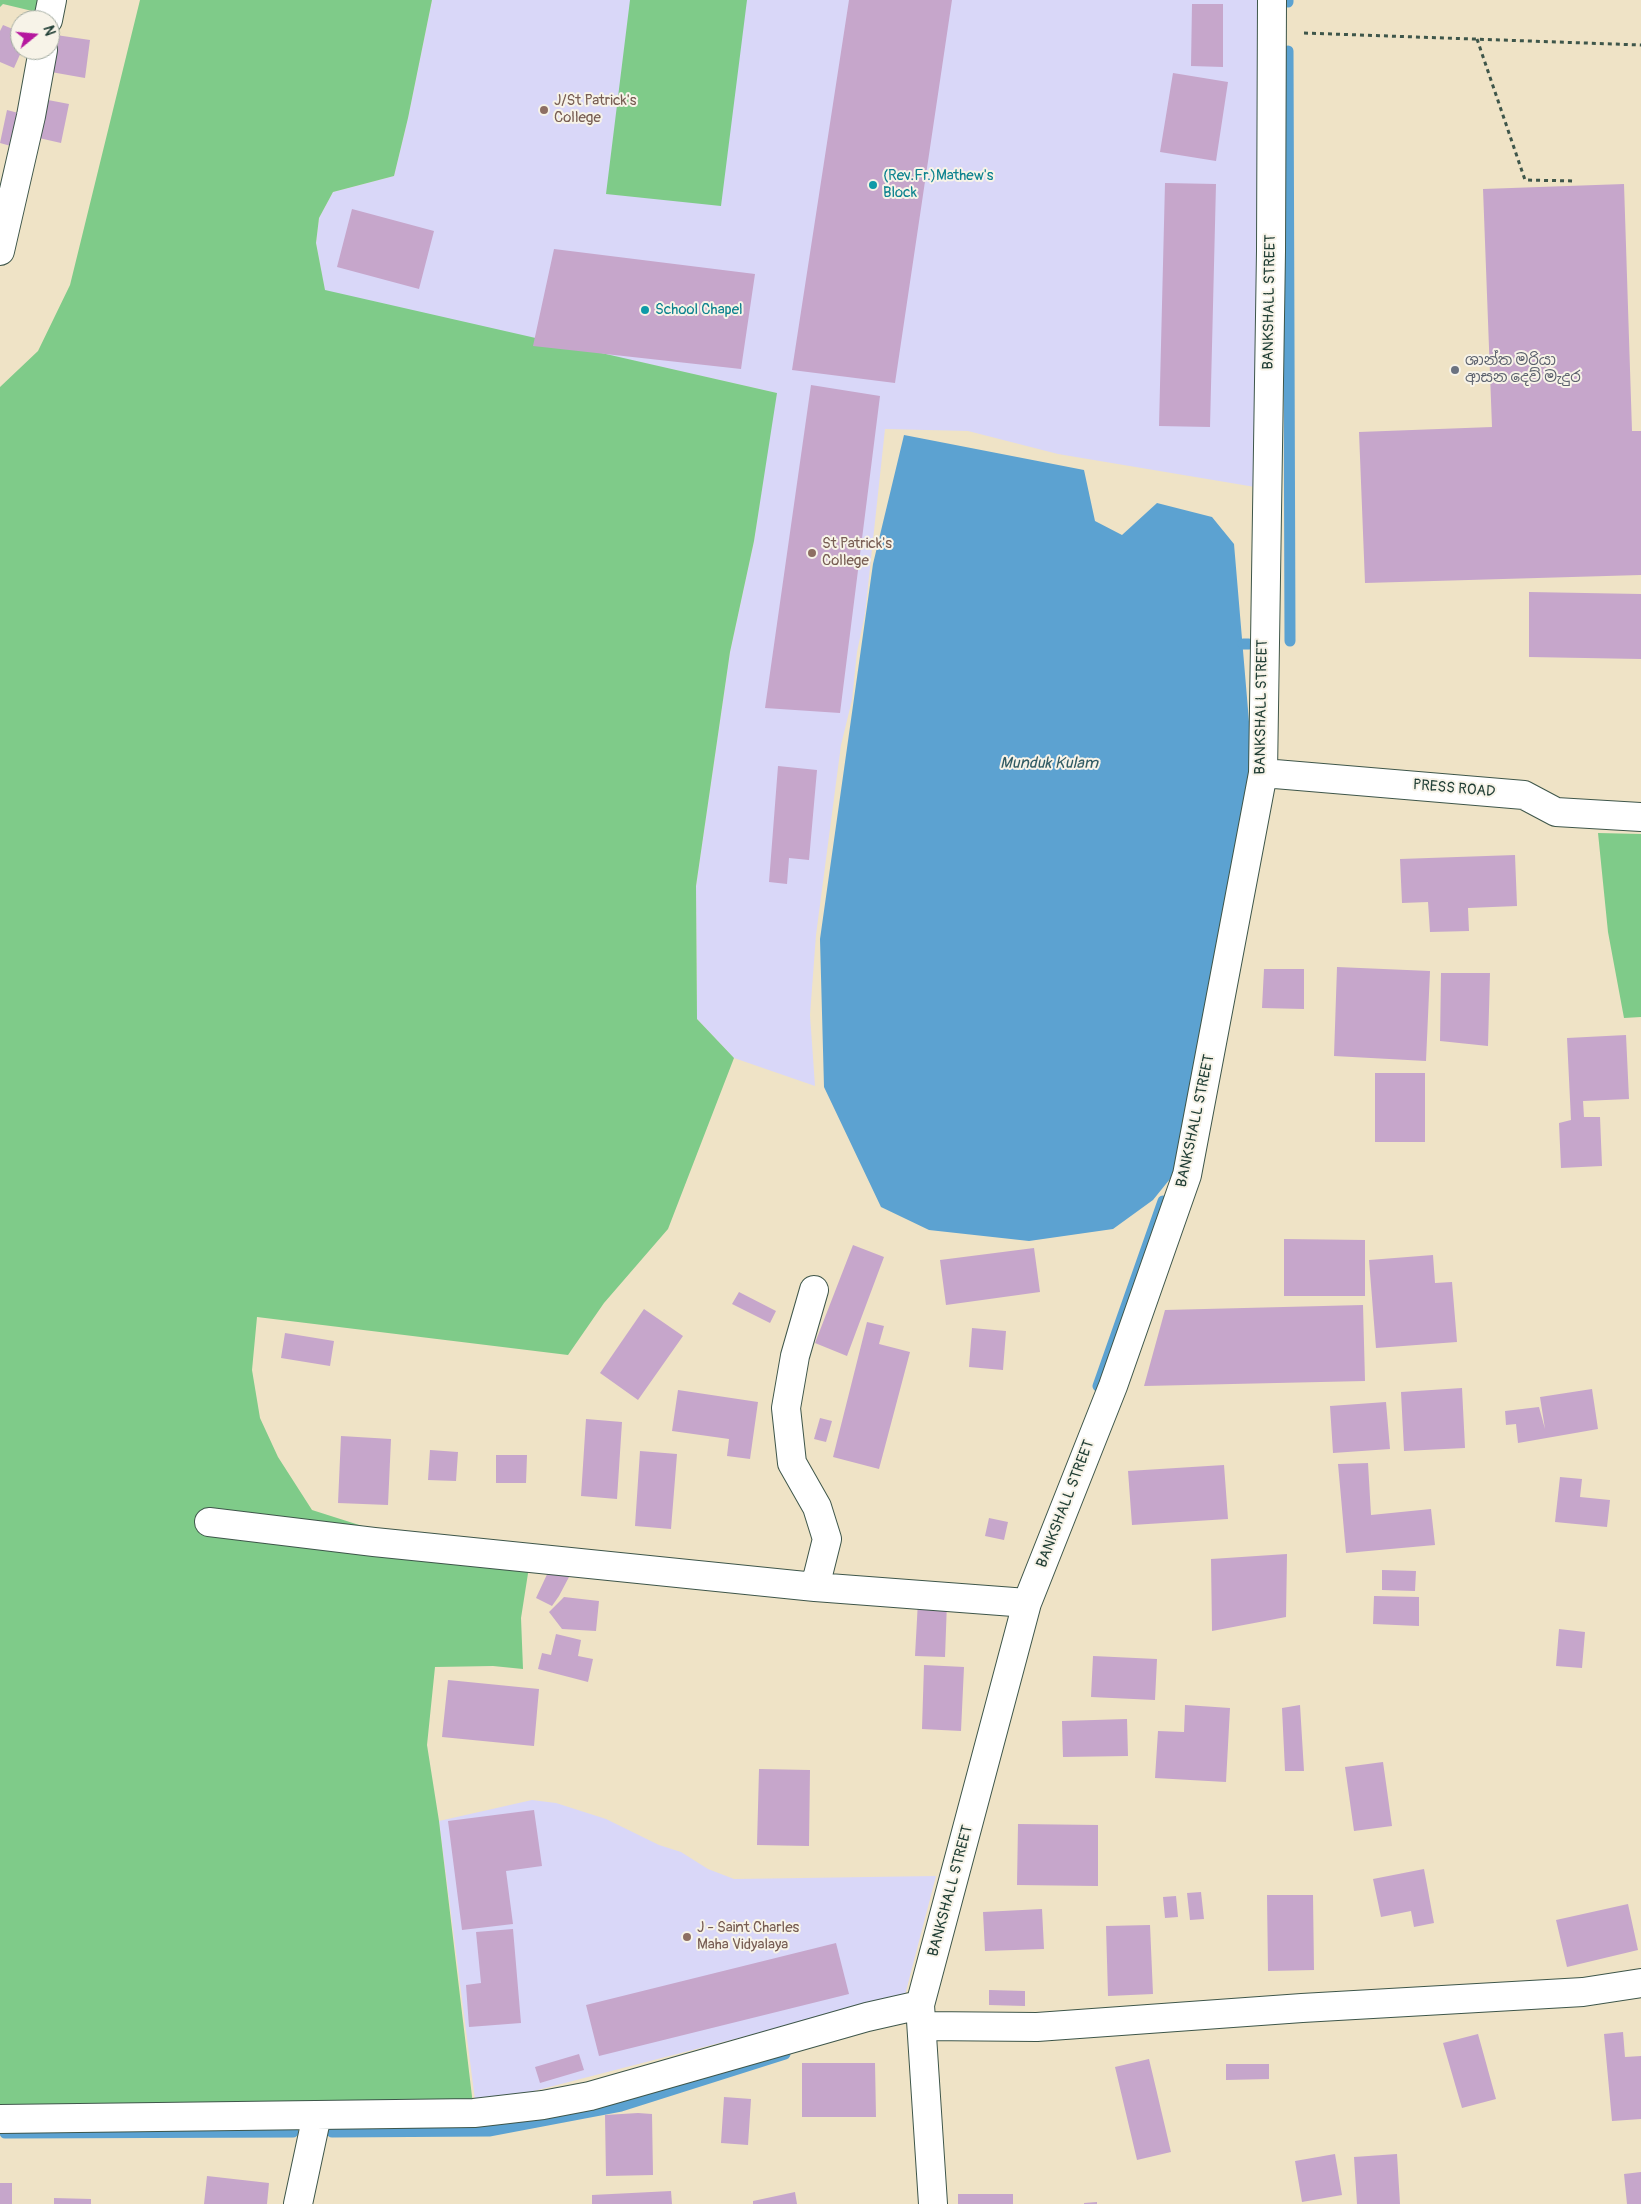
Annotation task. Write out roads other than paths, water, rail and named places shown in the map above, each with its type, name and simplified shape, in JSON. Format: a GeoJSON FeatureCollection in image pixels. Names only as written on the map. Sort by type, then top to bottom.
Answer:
{"type":"FeatureCollection","features":[{"type":"Feature","properties":{"kind":"street","name":"BANKSHALL STREET"},"geometry":{"type":"LineString","coordinates":[[933,2204],[922,2015],[1027,1603],[1113,1386],[1187,1175],[1262,773],[1271,251],[1272,0]]}},
{"type":"Feature","properties":{"kind":"street"},"geometry":{"type":"LineString","coordinates":[[0,251],[25,144],[41,60]]}},
{"type":"Feature","properties":{"kind":"street","name":"PRESS ROAD"},"geometry":{"type":"LineString","coordinates":[[1262,773],[1524,795],[1556,812],[1641,818]]}},
{"type":"Feature","properties":{"kind":"street"},"geometry":{"type":"LineString","coordinates":[[814,1290],[795,1356],[786,1408],[792,1463],[817,1506],[827,1539],[815,1587]]}},
{"type":"Feature","properties":{"kind":"street"},"geometry":{"type":"LineString","coordinates":[[209,1522],[374,1542],[815,1587],[1027,1603]]}},
{"type":"Feature","properties":{"kind":"street"},"geometry":{"type":"LineString","coordinates":[[0,2118],[474,2113],[543,2105],[590,2096],[858,2020],[922,2015],[1037,2027],[1302,2008],[1583,1992],[1641,1984]]}},
{"type":"Feature","properties":{"kind":"street"},"geometry":{"type":"LineString","coordinates":[[298,2204],[317,2115]]}},
{"type":"Feature","properties":{"kind":"water","name":"Munduk Kulam"},"geometry":{"type":"Polygon","coordinates":[[[904,435],[1084,470],[1095,521],[1122,535],[1157,503],[1212,517],[1234,544],[1253,769],[1174,1174],[1153,1200],[1113,1229],[1029,1241],[929,1230],[881,1207],[824,1087],[820,939],[873,564],[904,435]]]}},
{"type":"Feature","properties":{"kind":"waterway"},"geometry":{"type":"LineString","coordinates":[[1288,51],[1290,641]]}},
{"type":"Feature","properties":{"kind":"waterway"},"geometry":{"type":"LineString","coordinates":[[1243,644],[1249,644]]}},
{"type":"Feature","properties":{"kind":"waterway"},"geometry":{"type":"LineString","coordinates":[[1098,1386],[1163,1201]]}},
{"type":"Feature","properties":{"kind":"waterway"},"geometry":{"type":"LineString","coordinates":[[332,2132],[489,2131],[621,2106],[785,2054]]}},
{"type":"Feature","properties":{"kind":"waterway"},"geometry":{"type":"LineString","coordinates":[[5,2133],[293,2132]]}},
{"type":"Feature","properties":{"kind":"place","name":"J/St Patrick's College"},"geometry":{"type":"Point","coordinates":[544,110]}},
{"type":"Feature","properties":{"kind":"place","name":"(Rev.Fr.)Mathew's Block"},"geometry":{"type":"Point","coordinates":[873,185]}},
{"type":"Feature","properties":{"kind":"place","name":"School Chapel"},"geometry":{"type":"Point","coordinates":[645,310]}},
{"type":"Feature","properties":{"kind":"place","name":"ශාන්ත මරියා ආසන දෙව් මැදුර"},"geometry":{"type":"Point","coordinates":[1455,370]}},
{"type":"Feature","properties":{"kind":"place","name":"St Patrick's College"},"geometry":{"type":"Point","coordinates":[812,553]}},
{"type":"Feature","properties":{"kind":"place","name":"J - Saint Charles Maha Vidyalaya"},"geometry":{"type":"Point","coordinates":[687,1937]}}]}
